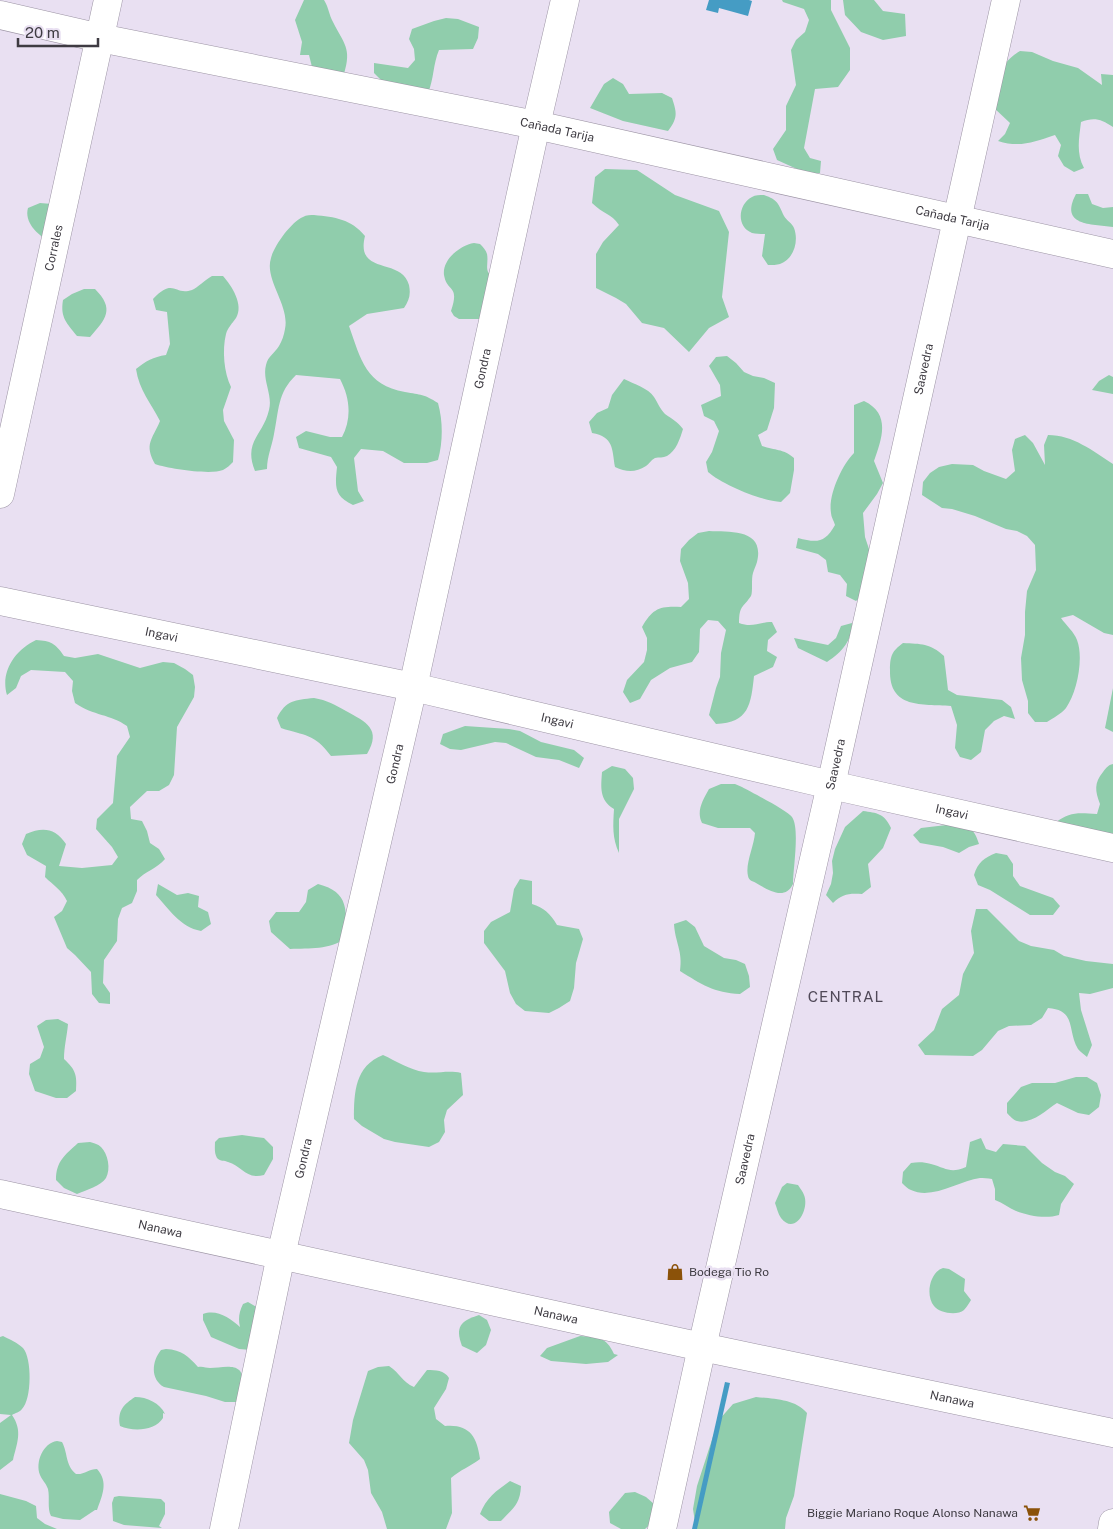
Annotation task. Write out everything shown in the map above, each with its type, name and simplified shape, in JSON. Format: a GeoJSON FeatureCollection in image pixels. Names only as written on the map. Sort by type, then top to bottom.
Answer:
{"type":"FeatureCollection","features":[{"type":"Feature","properties":{"kind":"street","name":"Corrales"},"geometry":{"type":"LineString","coordinates":[[0,494],[108,0]]}},
{"type":"Feature","properties":{"kind":"street","name":"Gondra"},"geometry":{"type":"LineString","coordinates":[[224,1529],[281,1255],[413,687],[565,0]]}},
{"type":"Feature","properties":{"kind":"street","name":"Saavedra"},"geometry":{"type":"LineString","coordinates":[[662,1529],[831,785],[1006,0]]}},
{"type":"Feature","properties":{"kind":"street","name":"Cañada Tarija"},"geometry":{"type":"LineString","coordinates":[[0,16],[100,38],[536,125],[1113,254]]}},
{"type":"Feature","properties":{"kind":"street","name":"Ingavi"},"geometry":{"type":"LineString","coordinates":[[0,601],[413,687],[831,785],[1113,848]]}},
{"type":"Feature","properties":{"kind":"street","name":"Nanawa"},"geometry":{"type":"LineString","coordinates":[[0,1194],[702,1347],[1113,1433]]}},
{"type":"Feature","properties":{"kind":"street"},"geometry":{"type":"LineString","coordinates":[[1112,1529],[1113,1523]]}},
{"type":"Feature","properties":{"kind":"green space"},"geometry":{"type":"Polygon","coordinates":[[[304,0],[324,0],[326,3],[346,46],[347,58],[344,74],[315,79],[309,55],[300,55],[302,42],[295,20],[304,0]]]}},
{"type":"Feature","properties":{"kind":"green space"},"geometry":{"type":"Polygon","coordinates":[[[782,0],[831,0],[831,10],[850,48],[850,70],[838,87],[815,89],[804,148],[810,158],[821,161],[820,173],[808,174],[777,160],[773,149],[786,130],[786,106],[796,85],[791,50],[796,40],[805,32],[809,20],[804,9],[782,0]]]}},
{"type":"Feature","properties":{"kind":"green space"},"geometry":{"type":"Polygon","coordinates":[[[843,0],[874,0],[883,11],[905,14],[906,36],[883,40],[861,32],[845,15],[843,0]]]}},
{"type":"Feature","properties":{"kind":"green space"},"geometry":{"type":"Polygon","coordinates":[[[446,18],[458,19],[479,27],[478,38],[473,49],[439,50],[428,93],[382,81],[374,73],[374,63],[408,68],[415,60],[414,49],[409,39],[412,29],[446,18]]]}},
{"type":"Feature","properties":{"kind":"green space"},"geometry":{"type":"Polygon","coordinates":[[[1020,51],[1032,52],[1053,61],[1078,68],[1102,85],[1101,74],[1113,75],[1113,127],[1097,120],[1081,122],[1079,151],[1084,168],[1074,172],[1064,166],[1058,156],[1061,145],[1055,135],[1034,142],[1020,144],[998,141],[1005,134],[1010,123],[993,107],[997,83],[1002,68],[1012,56],[1020,51]]]}},
{"type":"Feature","properties":{"kind":"green space"},"geometry":{"type":"Polygon","coordinates":[[[613,78],[623,84],[629,94],[662,93],[672,98],[676,115],[668,131],[623,121],[590,108],[604,84],[613,78]]]}},
{"type":"Feature","properties":{"kind":"green space"},"geometry":{"type":"Polygon","coordinates":[[[605,169],[637,170],[675,195],[719,211],[729,232],[722,297],[729,317],[709,328],[689,352],[664,328],[642,323],[626,304],[596,288],[596,254],[603,242],[619,225],[613,218],[592,203],[595,177],[605,169]]]}},
{"type":"Feature","properties":{"kind":"green space"},"geometry":{"type":"Polygon","coordinates":[[[1076,194],[1088,194],[1092,204],[1103,208],[1113,207],[1113,227],[1087,224],[1074,218],[1072,204],[1076,194]]]}},
{"type":"Feature","properties":{"kind":"green space"},"geometry":{"type":"Polygon","coordinates":[[[764,195],[777,202],[784,216],[793,226],[795,233],[796,238],[792,254],[785,262],[779,264],[768,265],[762,256],[765,234],[752,233],[743,226],[741,221],[742,210],[747,200],[755,196],[764,195]]]}},
{"type":"Feature","properties":{"kind":"green space"},"geometry":{"type":"Polygon","coordinates":[[[40,203],[52,204],[48,241],[32,227],[28,218],[28,208],[40,203]]]}},
{"type":"Feature","properties":{"kind":"green space"},"geometry":{"type":"Polygon","coordinates":[[[314,215],[336,218],[348,222],[360,230],[365,236],[364,248],[367,257],[373,262],[398,271],[405,276],[410,292],[404,308],[367,314],[349,326],[357,350],[373,377],[381,384],[392,389],[422,395],[438,403],[442,424],[442,439],[438,460],[427,463],[404,463],[383,451],[361,449],[354,458],[358,491],[364,501],[353,505],[342,498],[337,490],[337,467],[331,457],[299,448],[296,437],[306,431],[330,437],[342,437],[347,423],[348,401],[340,379],[296,375],[282,396],[267,469],[255,471],[252,461],[251,452],[253,445],[266,419],[270,404],[265,376],[266,365],[268,359],[277,349],[283,338],[286,320],[271,275],[271,258],[279,241],[293,224],[304,216],[314,215]]]}},
{"type":"Feature","properties":{"kind":"green space"},"geometry":{"type":"Polygon","coordinates":[[[474,243],[480,244],[486,251],[487,270],[494,277],[484,319],[459,319],[451,311],[454,292],[446,281],[444,269],[453,254],[474,243]]]}},
{"type":"Feature","properties":{"kind":"green space"},"geometry":{"type":"Polygon","coordinates":[[[212,276],[223,276],[233,290],[239,307],[236,318],[227,332],[224,347],[225,368],[231,387],[223,410],[224,421],[234,440],[233,462],[223,470],[209,472],[161,466],[155,464],[150,452],[150,442],[160,421],[143,390],[136,369],[150,360],[166,355],[170,344],[167,312],[156,310],[153,299],[165,289],[192,290],[212,276]]]}},
{"type":"Feature","properties":{"kind":"green space"},"geometry":{"type":"Polygon","coordinates":[[[84,289],[95,289],[105,302],[106,308],[104,319],[90,337],[77,336],[63,316],[63,300],[84,289]]]}},
{"type":"Feature","properties":{"kind":"green space"},"geometry":{"type":"Polygon","coordinates":[[[727,356],[744,372],[775,383],[774,408],[767,430],[758,435],[762,446],[782,451],[794,458],[790,493],[781,502],[743,492],[708,472],[706,462],[712,452],[719,431],[714,421],[704,416],[701,405],[721,396],[720,385],[709,366],[716,357],[727,356]]]}},
{"type":"Feature","properties":{"kind":"green space"},"geometry":{"type":"Polygon","coordinates":[[[1109,375],[1113,377],[1113,394],[1092,390],[1099,381],[1109,375]]]}},
{"type":"Feature","properties":{"kind":"green space"},"geometry":{"type":"Polygon","coordinates":[[[624,379],[648,391],[665,414],[683,429],[677,444],[670,454],[666,457],[655,458],[646,466],[634,471],[615,467],[611,445],[604,437],[592,433],[589,422],[597,413],[608,408],[612,395],[624,379]]]}},
{"type":"Feature","properties":{"kind":"green space"},"geometry":{"type":"Polygon","coordinates":[[[864,401],[873,406],[881,420],[880,444],[874,461],[883,483],[863,513],[865,537],[873,561],[865,593],[856,601],[846,596],[847,584],[840,575],[828,572],[826,560],[818,554],[796,548],[798,538],[810,541],[820,540],[828,535],[835,525],[831,514],[834,489],[849,458],[854,453],[854,405],[864,401]]]}},
{"type":"Feature","properties":{"kind":"green space"},"geometry":{"type":"Polygon","coordinates":[[[1025,435],[1033,443],[1045,465],[1044,445],[1048,435],[1074,441],[1113,464],[1113,635],[1104,633],[1073,615],[1061,618],[1077,640],[1080,656],[1078,675],[1070,702],[1066,708],[1047,722],[1035,722],[1028,713],[1028,701],[1022,680],[1021,658],[1025,635],[1027,591],[1036,570],[1035,545],[1027,536],[1017,531],[1006,529],[975,516],[942,508],[922,495],[923,482],[930,473],[939,467],[952,464],[973,465],[1006,479],[1015,471],[1012,450],[1015,439],[1025,435]]]}},
{"type":"Feature","properties":{"kind":"green space"},"geometry":{"type":"Polygon","coordinates":[[[709,531],[744,534],[756,543],[758,551],[757,562],[752,576],[752,594],[742,607],[739,623],[752,625],[772,622],[777,632],[768,640],[767,651],[777,657],[773,667],[754,676],[746,710],[742,716],[735,720],[716,724],[709,715],[720,677],[721,653],[726,630],[718,621],[708,620],[700,629],[699,652],[692,662],[670,668],[651,680],[640,699],[630,703],[623,692],[627,680],[644,662],[647,638],[642,627],[646,621],[654,612],[662,608],[681,607],[689,599],[688,583],[680,561],[681,549],[698,533],[709,531]]]}},
{"type":"Feature","properties":{"kind":"green space"},"geometry":{"type":"Polygon","coordinates":[[[852,623],[852,629],[845,646],[827,662],[798,648],[794,638],[828,645],[836,638],[841,626],[852,623]]]}},
{"type":"Feature","properties":{"kind":"green space"},"geometry":{"type":"Polygon","coordinates":[[[36,640],[52,644],[64,656],[75,658],[98,654],[140,668],[163,662],[174,663],[193,675],[194,697],[177,727],[174,775],[169,785],[159,791],[147,791],[130,807],[131,819],[142,821],[150,843],[159,849],[165,859],[137,880],[137,891],[132,903],[122,908],[118,919],[117,941],[104,960],[103,983],[110,993],[110,1004],[99,1003],[92,994],[91,972],[67,948],[54,917],[62,911],[67,901],[65,897],[45,877],[46,866],[27,855],[22,844],[26,834],[38,830],[48,830],[58,835],[66,844],[59,866],[82,868],[112,865],[118,857],[96,829],[97,819],[113,803],[117,756],[130,737],[127,726],[121,722],[75,703],[72,691],[73,681],[65,672],[31,670],[21,676],[16,688],[7,695],[6,678],[11,663],[28,644],[36,640]]]}},
{"type":"Feature","properties":{"kind":"green space"},"geometry":{"type":"Polygon","coordinates":[[[903,643],[930,646],[944,656],[948,690],[957,695],[1002,700],[1011,707],[1015,719],[1004,716],[994,721],[985,730],[981,752],[971,760],[960,757],[955,748],[957,725],[951,706],[909,702],[895,692],[891,683],[890,661],[894,651],[903,643]]]}},
{"type":"Feature","properties":{"kind":"green space"},"geometry":{"type":"Polygon","coordinates":[[[1113,688],[1113,732],[1105,728],[1113,688]]]}},
{"type":"Feature","properties":{"kind":"green space"},"geometry":{"type":"Polygon","coordinates":[[[314,698],[327,701],[360,719],[370,727],[373,738],[367,754],[331,756],[319,743],[309,736],[281,728],[277,718],[288,704],[296,700],[314,698]]]}},
{"type":"Feature","properties":{"kind":"green space"},"geometry":{"type":"Polygon","coordinates":[[[465,726],[520,731],[541,742],[574,750],[584,758],[579,768],[559,760],[536,757],[506,743],[495,742],[461,750],[450,749],[440,744],[443,734],[465,726]]]}},
{"type":"Feature","properties":{"kind":"green space"},"geometry":{"type":"Polygon","coordinates":[[[1113,764],[1113,844],[1055,823],[1065,816],[1080,813],[1097,814],[1100,804],[1096,791],[1097,784],[1105,769],[1113,764]]]}},
{"type":"Feature","properties":{"kind":"green space"},"geometry":{"type":"Polygon","coordinates":[[[612,766],[625,769],[633,778],[634,789],[619,819],[619,853],[614,837],[614,809],[606,802],[601,788],[602,772],[612,766]]]}},
{"type":"Feature","properties":{"kind":"green space"},"geometry":{"type":"Polygon","coordinates":[[[721,784],[735,784],[742,787],[792,817],[796,830],[793,884],[786,892],[771,891],[751,881],[749,878],[747,871],[755,833],[750,828],[718,828],[702,823],[700,810],[705,797],[709,789],[721,784]]]}},
{"type":"Feature","properties":{"kind":"green space"},"geometry":{"type":"Polygon","coordinates":[[[863,811],[880,815],[886,819],[891,828],[883,848],[868,864],[871,887],[862,894],[846,895],[833,903],[826,895],[831,884],[833,873],[832,861],[835,849],[845,827],[863,811]]]}},
{"type":"Feature","properties":{"kind":"green space"},"geometry":{"type":"Polygon","coordinates":[[[955,824],[971,829],[976,835],[979,844],[959,853],[943,847],[920,843],[913,835],[921,828],[955,824]]]}},
{"type":"Feature","properties":{"kind":"green space"},"geometry":{"type":"Polygon","coordinates":[[[996,853],[1007,855],[1013,864],[1013,876],[1020,886],[1053,898],[1060,906],[1053,915],[1030,915],[990,890],[978,885],[974,875],[977,867],[985,859],[996,853]]]}},
{"type":"Feature","properties":{"kind":"green space"},"geometry":{"type":"Polygon","coordinates":[[[520,879],[532,881],[532,904],[546,911],[557,925],[579,929],[583,939],[576,963],[574,988],[570,1001],[549,1013],[525,1011],[516,1004],[510,993],[505,971],[484,943],[484,931],[491,922],[510,912],[514,889],[520,879]]]}},
{"type":"Feature","properties":{"kind":"green space"},"geometry":{"type":"Polygon","coordinates":[[[158,884],[177,895],[188,893],[199,896],[198,907],[208,912],[211,924],[201,931],[181,922],[156,895],[158,884]]]}},
{"type":"Feature","properties":{"kind":"green space"},"geometry":{"type":"Polygon","coordinates":[[[318,884],[336,892],[341,897],[346,911],[346,938],[333,945],[290,949],[271,932],[269,921],[276,912],[299,912],[306,902],[308,890],[318,884]]]}},
{"type":"Feature","properties":{"kind":"green space"},"geometry":{"type":"Polygon","coordinates":[[[976,909],[987,909],[1019,941],[1031,946],[1054,950],[1064,956],[1086,961],[1113,964],[1113,988],[1090,994],[1079,993],[1081,1010],[1092,1045],[1087,1057],[1078,1049],[1067,1017],[1057,1010],[1048,1008],[1042,1018],[1031,1025],[1009,1026],[998,1031],[982,1050],[973,1056],[925,1055],[918,1045],[934,1030],[942,1009],[959,995],[963,974],[974,953],[971,931],[976,909]]]}},
{"type":"Feature","properties":{"kind":"green space"},"geometry":{"type":"Polygon","coordinates":[[[686,920],[695,927],[704,946],[724,958],[745,964],[750,987],[740,994],[723,992],[701,984],[680,971],[680,952],[674,924],[686,920]]]}},
{"type":"Feature","properties":{"kind":"green space"},"geometry":{"type":"Polygon","coordinates":[[[58,1019],[68,1024],[64,1059],[71,1066],[76,1077],[76,1091],[67,1098],[56,1098],[35,1091],[29,1074],[30,1064],[40,1058],[44,1047],[37,1026],[46,1020],[58,1019]]]}},
{"type":"Feature","properties":{"kind":"green space"},"geometry":{"type":"Polygon","coordinates":[[[383,1055],[419,1071],[461,1073],[463,1095],[447,1110],[444,1120],[445,1132],[439,1142],[429,1147],[395,1142],[384,1139],[354,1119],[358,1081],[367,1066],[383,1055]]]}},
{"type":"Feature","properties":{"kind":"green space"},"geometry":{"type":"Polygon","coordinates":[[[1076,1077],[1087,1077],[1097,1083],[1101,1095],[1099,1107],[1089,1115],[1078,1113],[1057,1103],[1028,1121],[1016,1120],[1007,1113],[1007,1103],[1021,1087],[1032,1083],[1055,1083],[1076,1077]]]}},
{"type":"Feature","properties":{"kind":"green space"},"geometry":{"type":"Polygon","coordinates":[[[242,1135],[264,1138],[273,1147],[273,1159],[264,1175],[253,1176],[227,1161],[217,1158],[215,1142],[219,1138],[242,1135]]]}},
{"type":"Feature","properties":{"kind":"green space"},"geometry":{"type":"Polygon","coordinates":[[[981,1138],[986,1149],[996,1152],[1003,1144],[1025,1146],[1042,1163],[1065,1176],[1074,1184],[1061,1204],[1059,1215],[1049,1217],[1038,1216],[1013,1210],[995,1200],[995,1189],[992,1179],[980,1178],[928,1193],[911,1190],[902,1183],[903,1172],[911,1163],[926,1163],[948,1170],[966,1167],[970,1142],[981,1138]]]}},
{"type":"Feature","properties":{"kind":"green space"},"geometry":{"type":"Polygon","coordinates":[[[90,1142],[100,1146],[103,1150],[108,1162],[108,1174],[101,1183],[77,1194],[64,1188],[56,1180],[56,1173],[62,1159],[69,1151],[78,1143],[90,1142]]]}},
{"type":"Feature","properties":{"kind":"green space"},"geometry":{"type":"Polygon","coordinates":[[[787,1183],[798,1185],[804,1194],[805,1201],[805,1207],[800,1218],[791,1224],[786,1223],[781,1218],[775,1203],[782,1187],[787,1183]]]}},
{"type":"Feature","properties":{"kind":"green space"},"geometry":{"type":"Polygon","coordinates":[[[943,1268],[949,1269],[965,1279],[964,1291],[971,1300],[961,1312],[944,1312],[936,1308],[931,1301],[930,1284],[935,1274],[943,1268]]]}},
{"type":"Feature","properties":{"kind":"green space"},"geometry":{"type":"Polygon","coordinates":[[[248,1302],[258,1308],[251,1350],[239,1349],[211,1337],[203,1320],[203,1314],[218,1314],[228,1318],[240,1327],[239,1318],[241,1310],[243,1304],[248,1302]]]}},
{"type":"Feature","properties":{"kind":"green space"},"geometry":{"type":"Polygon","coordinates":[[[479,1315],[487,1320],[491,1330],[486,1345],[477,1353],[462,1346],[459,1329],[463,1322],[479,1315]]]}},
{"type":"Feature","properties":{"kind":"green space"},"geometry":{"type":"Polygon","coordinates":[[[3,1336],[23,1348],[28,1360],[30,1379],[28,1397],[25,1404],[21,1410],[12,1415],[18,1432],[13,1460],[0,1470],[0,1423],[11,1415],[0,1414],[0,1337],[3,1336]]]}},
{"type":"Feature","properties":{"kind":"green space"},"geometry":{"type":"Polygon","coordinates":[[[580,1336],[601,1339],[608,1344],[614,1354],[618,1355],[608,1362],[586,1364],[551,1361],[540,1356],[547,1348],[580,1336]]]}},
{"type":"Feature","properties":{"kind":"green space"},"geometry":{"type":"Polygon","coordinates":[[[166,1349],[184,1354],[198,1367],[237,1368],[242,1376],[242,1384],[236,1402],[225,1402],[164,1387],[159,1384],[155,1375],[154,1364],[161,1350],[166,1349]]]}},
{"type":"Feature","properties":{"kind":"green space"},"geometry":{"type":"Polygon","coordinates":[[[389,1366],[414,1387],[427,1370],[445,1373],[449,1378],[446,1389],[434,1408],[436,1419],[445,1426],[466,1429],[477,1444],[480,1459],[451,1478],[452,1513],[446,1529],[387,1529],[382,1512],[371,1493],[368,1470],[364,1460],[349,1443],[353,1420],[368,1371],[378,1367],[389,1366]]]}},
{"type":"Feature","properties":{"kind":"green space"},"geometry":{"type":"Polygon","coordinates":[[[135,1397],[148,1399],[163,1410],[165,1414],[163,1413],[163,1418],[155,1426],[137,1430],[120,1426],[119,1421],[122,1408],[135,1397]]]}},
{"type":"Feature","properties":{"kind":"green space"},"geometry":{"type":"Polygon","coordinates":[[[756,1397],[790,1402],[807,1413],[794,1496],[786,1518],[785,1529],[696,1529],[693,1509],[697,1486],[718,1421],[733,1404],[756,1397]]]}},
{"type":"Feature","properties":{"kind":"green space"},"geometry":{"type":"Polygon","coordinates":[[[57,1441],[62,1442],[68,1463],[76,1474],[97,1469],[103,1479],[101,1500],[97,1510],[80,1520],[63,1519],[51,1516],[50,1513],[48,1489],[40,1475],[39,1459],[48,1445],[57,1441]]]}},
{"type":"Feature","properties":{"kind":"green space"},"geometry":{"type":"Polygon","coordinates":[[[510,1481],[521,1486],[517,1502],[501,1521],[489,1521],[480,1514],[482,1508],[492,1495],[510,1481]]]}},
{"type":"Feature","properties":{"kind":"green space"},"geometry":{"type":"Polygon","coordinates":[[[635,1492],[646,1497],[654,1504],[654,1521],[645,1529],[621,1529],[610,1523],[609,1512],[625,1493],[635,1492]]]}},
{"type":"Feature","properties":{"kind":"green space"},"geometry":{"type":"Polygon","coordinates":[[[0,1494],[26,1501],[36,1506],[37,1518],[57,1529],[0,1529],[0,1494]]]}},
{"type":"Feature","properties":{"kind":"green space"},"geometry":{"type":"Polygon","coordinates":[[[114,1497],[161,1499],[165,1503],[165,1514],[159,1526],[162,1528],[124,1525],[113,1521],[112,1503],[114,1497]]]}},
{"type":"Feature","properties":{"kind":"water"},"geometry":{"type":"Polygon","coordinates":[[[709,0],[752,1],[748,16],[719,8],[718,13],[706,10],[709,0]]]}},
{"type":"Feature","properties":{"kind":"water"},"geometry":{"type":"Polygon","coordinates":[[[725,1382],[730,1383],[697,1529],[692,1529],[725,1382]]]}},
{"type":"Feature","properties":{"kind":"place","name":"Bodega Tio Ro"},"geometry":{"type":"Point","coordinates":[675,1272]}},
{"type":"Feature","properties":{"kind":"place","name":"Biggie Mariano Roque Alonso Nanawa"},"geometry":{"type":"Point","coordinates":[1032,1513]}},
{"type":"Feature","properties":{"kind":"district","name":"CENTRAL"},"geometry":{"type":"Point","coordinates":[846,997]}}]}
